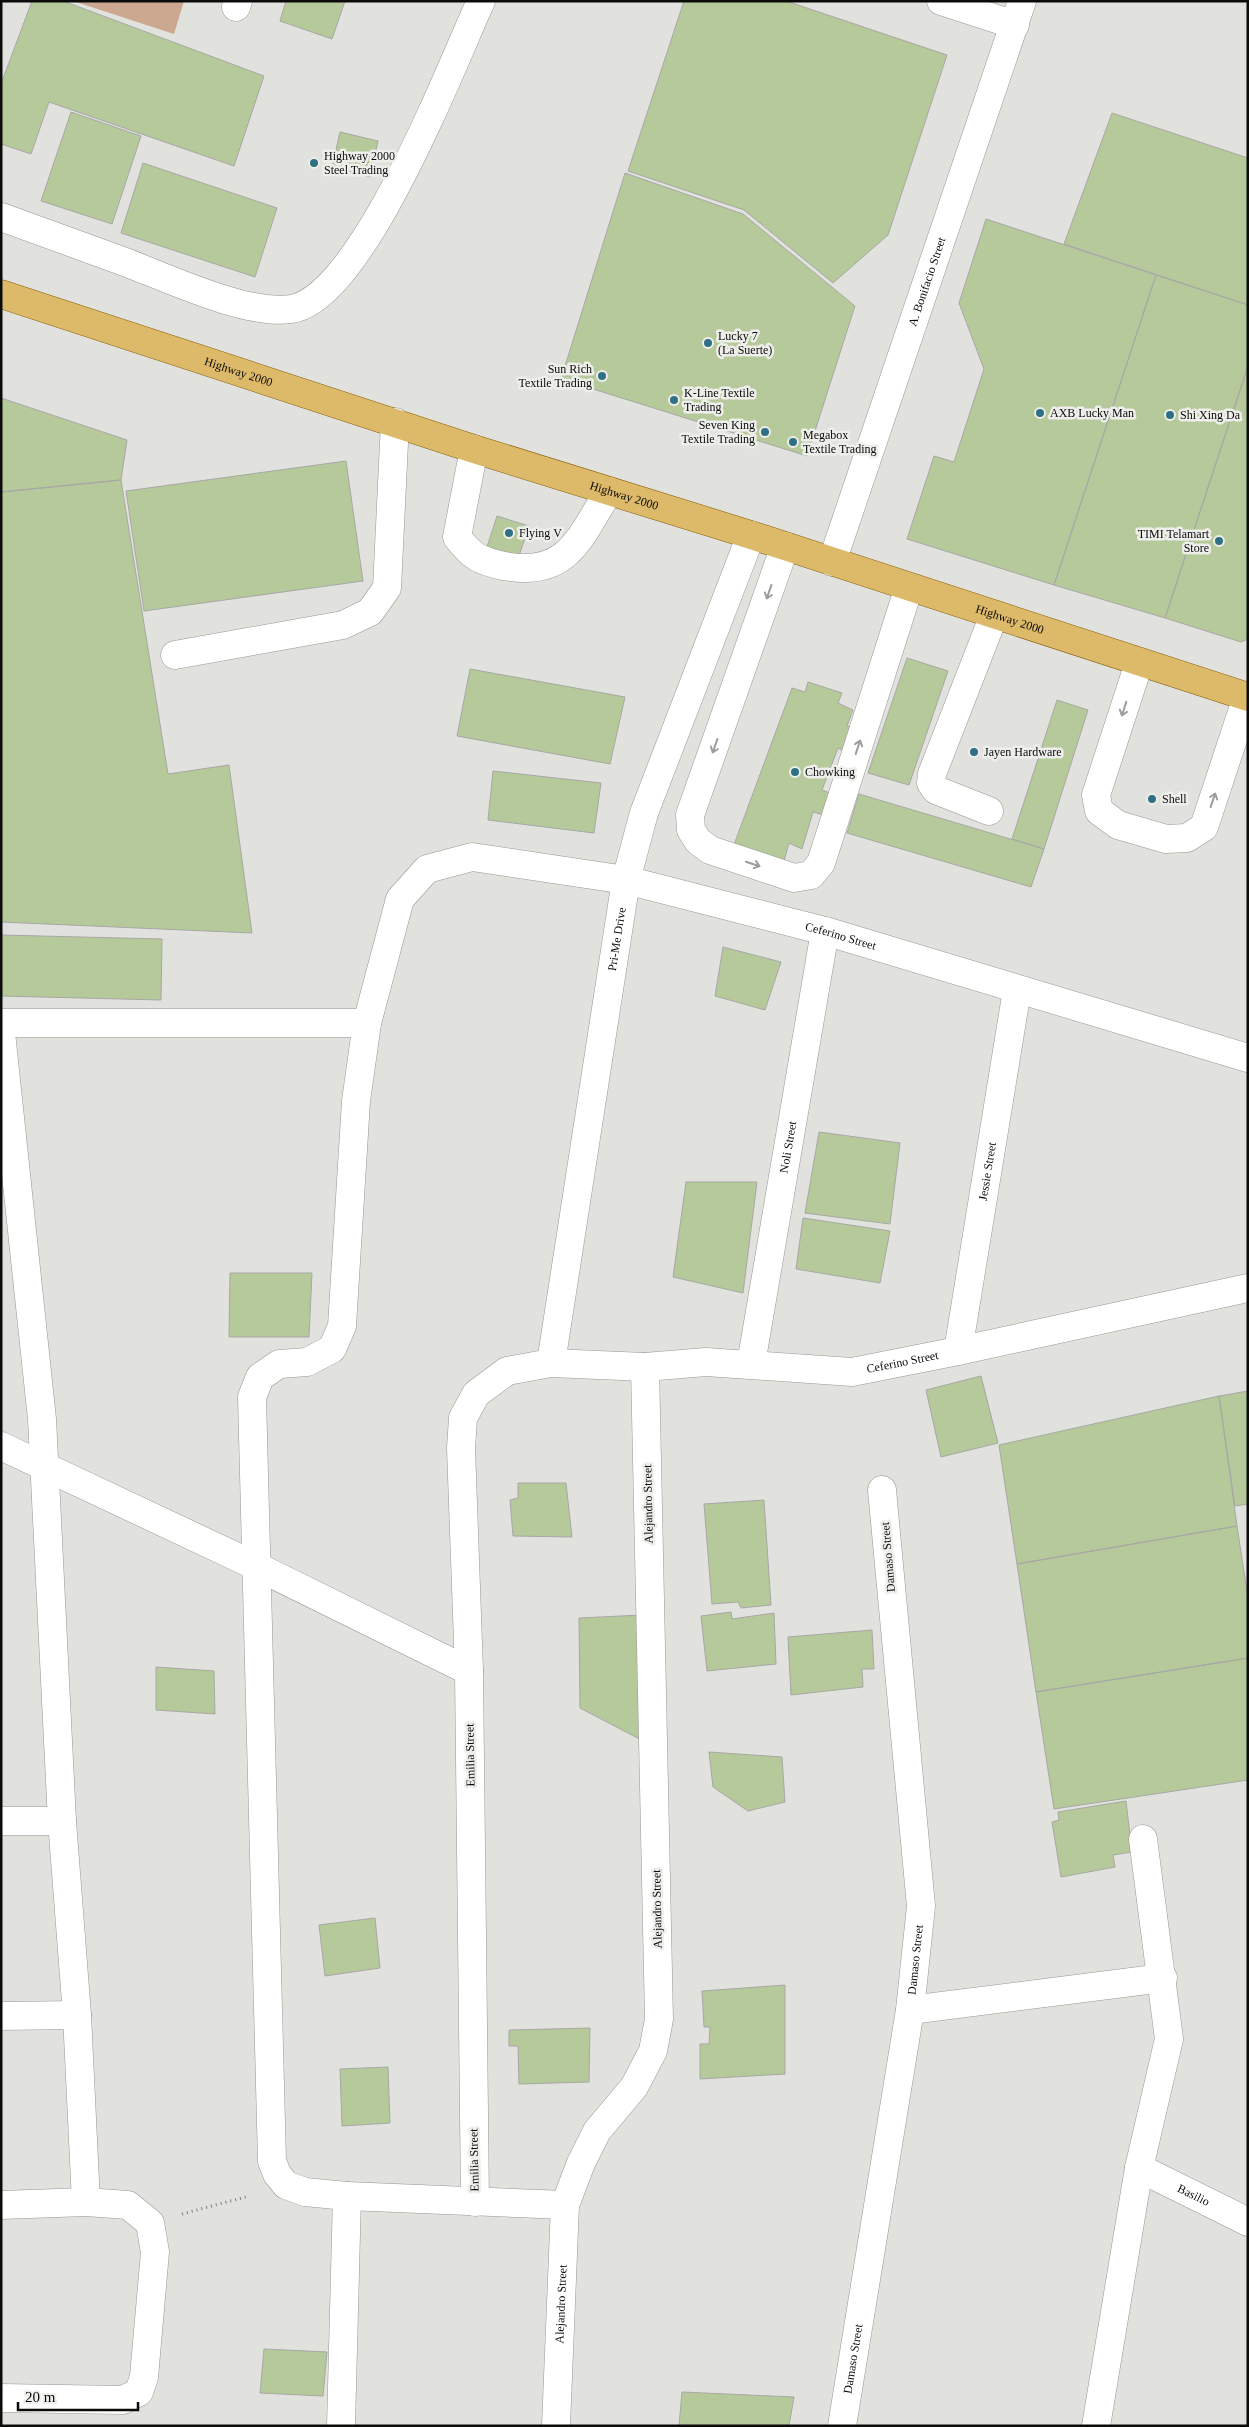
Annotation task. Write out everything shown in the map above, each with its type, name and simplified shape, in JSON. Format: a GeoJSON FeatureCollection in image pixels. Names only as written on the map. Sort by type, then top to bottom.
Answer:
{"type":"FeatureCollection","features":[{"type":"Feature","properties":{"kind":"main road","name":"Highway 2000"},"geometry":{"type":"LineString","coordinates":[[1,294],[1248,697]]}},
{"type":"Feature","properties":{"kind":"street"},"geometry":{"type":"LineString","coordinates":[[1,217],[217,297],[269,309],[291,310],[303,306],[319,295],[340,273],[380,217],[415,152],[481,1]]}},
{"type":"Feature","properties":{"kind":"street"},"geometry":{"type":"LineString","coordinates":[[941,1],[1019,13]]}},
{"type":"Feature","properties":{"kind":"street","name":"A. Bonifacio Street"},"geometry":{"type":"LineString","coordinates":[[832,562],[1019,13]]}},
{"type":"Feature","properties":{"kind":"street"},"geometry":{"type":"LineString","coordinates":[[175,655],[343,625],[370,612],[387,588],[395,422]]}},
{"type":"Feature","properties":{"kind":"street"},"geometry":{"type":"LineString","coordinates":[[474,448],[457,537],[468,553],[484,562],[523,569],[553,565],[573,548],[610,491]]}},
{"type":"Feature","properties":{"kind":"street","name":"Pri-Me Drive"},"geometry":{"type":"LineString","coordinates":[[551,1363],[626,880],[644,813],[751,535]]}},
{"type":"Feature","properties":{"kind":"street"},"geometry":{"type":"LineString","coordinates":[[785,546],[690,816],[691,830],[698,842],[720,853],[794,878],[811,875],[821,863],[910,587]]}},
{"type":"Feature","properties":{"kind":"street"},"geometry":{"type":"LineString","coordinates":[[989,811],[936,790],[931,783],[932,774],[994,615]]}},
{"type":"Feature","properties":{"kind":"street"},"geometry":{"type":"LineString","coordinates":[[1139,663],[1096,795],[1099,811],[1118,825],[1166,839],[1187,838],[1204,827],[1248,697]]}},
{"type":"Feature","properties":{"kind":"street","name":"Ceferino Street"},"geometry":{"type":"LineString","coordinates":[[367,1024],[400,899],[427,869],[472,857],[626,880],[825,931],[1248,1058]]}},
{"type":"Feature","properties":{"kind":"street","name":"Noli Street"},"geometry":{"type":"LineString","coordinates":[[752,1364],[825,931]]}},
{"type":"Feature","properties":{"kind":"street","name":"Jessie Street"},"geometry":{"type":"LineString","coordinates":[[958,1352],[1017,990]]}},
{"type":"Feature","properties":{"kind":"street"},"geometry":{"type":"LineString","coordinates":[[1,1023],[367,1024],[356,1101],[342,1326],[332,1349],[308,1362],[279,1364],[260,1377],[252,1396],[272,2161],[277,2174],[286,2186],[304,2192],[347,2196],[564,2205]]}},
{"type":"Feature","properties":{"kind":"street"},"geometry":{"type":"LineString","coordinates":[[1,1033],[45,1466],[62,1821],[77,2015],[86,2202]]}},
{"type":"Feature","properties":{"kind":"street","name":"Ceferino Street"},"geometry":{"type":"LineString","coordinates":[[551,1363],[645,1367],[706,1362],[852,1372],[958,1352],[1248,1288]]}},
{"type":"Feature","properties":{"kind":"street","name":"Emilia Street"},"geometry":{"type":"LineString","coordinates":[[475,2202],[469,1671],[461,1448],[463,1418],[476,1394],[507,1371],[551,1363]]}},
{"type":"Feature","properties":{"kind":"street","name":"Alejandro Street"},"geometry":{"type":"LineString","coordinates":[[556,2426],[564,2205],[580,2163],[597,2131],[634,2087],[653,2051],[660,2019],[645,1367]]}},
{"type":"Feature","properties":{"kind":"street"},"geometry":{"type":"LineString","coordinates":[[1,1446],[256,1566],[469,1671]]}},
{"type":"Feature","properties":{"kind":"street","name":"Damaso Street"},"geometry":{"type":"LineString","coordinates":[[842,2426],[910,2010],[921,1906],[882,1490]]}},
{"type":"Feature","properties":{"kind":"street"},"geometry":{"type":"LineString","coordinates":[[1,1821],[62,1821]]}},
{"type":"Feature","properties":{"kind":"street"},"geometry":{"type":"LineString","coordinates":[[1096,2426],[1140,2168],[1169,2039],[1143,1839]]}},
{"type":"Feature","properties":{"kind":"street"},"geometry":{"type":"LineString","coordinates":[[910,2010],[1162,1978]]}},
{"type":"Feature","properties":{"kind":"street"},"geometry":{"type":"LineString","coordinates":[[1,2016],[77,2015]]}},
{"type":"Feature","properties":{"kind":"street","name":"Basilio"},"geometry":{"type":"LineString","coordinates":[[1140,2168],[1248,2222]]}},
{"type":"Feature","properties":{"kind":"street"},"geometry":{"type":"LineString","coordinates":[[341,2426],[347,2196]]}},
{"type":"Feature","properties":{"kind":"street"},"geometry":{"type":"LineString","coordinates":[[1,2205],[86,2202],[128,2204],[150,2223],[155,2252],[144,2376],[139,2392],[123,2400],[1,2398]]}},
{"type":"Feature","properties":{"kind":"path"},"geometry":{"type":"LineString","coordinates":[[150,2223],[286,2186]]}},
{"type":"Feature","properties":{"kind":"shaded area"},"geometry":{"type":"Polygon","coordinates":[[[73,1],[184,1],[174,34],[73,1]]]}},
{"type":"Feature","properties":{"kind":"building"},"geometry":{"type":"Polygon","coordinates":[[[32,1],[63,1],[264,76],[234,166],[49,102],[31,154],[1,144],[1,84],[32,1]]]}},
{"type":"Feature","properties":{"kind":"building"},"geometry":{"type":"Polygon","coordinates":[[[286,1],[345,1],[332,39],[280,21],[286,1]]]}},
{"type":"Feature","properties":{"kind":"building"},"geometry":{"type":"Polygon","coordinates":[[[684,1],[786,1],[947,55],[888,235],[833,283],[744,210],[628,171],[684,1]]]}},
{"type":"Feature","properties":{"kind":"building"},"geometry":{"type":"Polygon","coordinates":[[[71,112],[141,136],[112,224],[41,201],[71,112]]]}},
{"type":"Feature","properties":{"kind":"building"},"geometry":{"type":"Polygon","coordinates":[[[1112,113],[1248,158],[1248,305],[1064,244],[1112,113]]]}},
{"type":"Feature","properties":{"kind":"building"},"geometry":{"type":"Polygon","coordinates":[[[340,132],[378,141],[370,177],[332,168],[340,132]]]}},
{"type":"Feature","properties":{"kind":"building"},"geometry":{"type":"Polygon","coordinates":[[[143,163],[277,208],[255,277],[121,233],[143,163]]]}},
{"type":"Feature","properties":{"kind":"building","name":"Lucky 7 (La Suerte)"},"geometry":{"type":"Polygon","coordinates":[[[625,173],[743,214],[855,306],[807,456],[561,379],[625,173]]]}},
{"type":"Feature","properties":{"kind":"building","name":"AXB Lucky Man"},"geometry":{"type":"Polygon","coordinates":[[[986,219],[1156,275],[1054,585],[907,539],[934,456],[954,462],[984,369],[959,303],[986,219]]]}},
{"type":"Feature","properties":{"kind":"building","name":"Shi Xing Da"},"geometry":{"type":"Polygon","coordinates":[[[1156,275],[1248,305],[1248,366],[1165,618],[1054,585],[1156,275]]]}},
{"type":"Feature","properties":{"kind":"building","name":"TIMI Telamart Store"},"geometry":{"type":"Polygon","coordinates":[[[1248,366],[1248,639],[1241,642],[1165,618],[1248,366]]]}},
{"type":"Feature","properties":{"kind":"building"},"geometry":{"type":"Polygon","coordinates":[[[1,398],[127,440],[121,480],[1,492],[1,398]]]}},
{"type":"Feature","properties":{"kind":"building"},"geometry":{"type":"Polygon","coordinates":[[[346,461],[363,581],[144,611],[126,491],[346,461]]]}},
{"type":"Feature","properties":{"kind":"building"},"geometry":{"type":"Polygon","coordinates":[[[121,480],[168,774],[229,765],[252,933],[1,922],[1,492],[121,480]]]}},
{"type":"Feature","properties":{"kind":"building","name":"Flying V"},"geometry":{"type":"Polygon","coordinates":[[[497,516],[529,526],[519,556],[487,547],[497,516]]]}},
{"type":"Feature","properties":{"kind":"building"},"geometry":{"type":"Polygon","coordinates":[[[907,658],[948,671],[909,785],[868,773],[907,658]]]}},
{"type":"Feature","properties":{"kind":"building"},"geometry":{"type":"Polygon","coordinates":[[[470,669],[625,697],[610,764],[457,736],[470,669]]]}},
{"type":"Feature","properties":{"kind":"building","name":"Chowking"},"geometry":{"type":"Polygon","coordinates":[[[808,682],[842,693],[838,703],[853,710],[847,726],[858,729],[849,754],[838,748],[822,790],[835,795],[828,816],[813,812],[802,849],[789,843],[782,868],[732,850],[792,688],[805,692],[808,682]]]}},
{"type":"Feature","properties":{"kind":"building"},"geometry":{"type":"Polygon","coordinates":[[[1057,700],[1088,710],[1044,849],[1012,839],[1057,700]]]}},
{"type":"Feature","properties":{"kind":"building"},"geometry":{"type":"Polygon","coordinates":[[[493,771],[601,783],[594,833],[488,820],[493,771]]]}},
{"type":"Feature","properties":{"kind":"building"},"geometry":{"type":"Polygon","coordinates":[[[859,794],[1044,849],[1031,887],[847,833],[859,794]]]}},
{"type":"Feature","properties":{"kind":"building"},"geometry":{"type":"Polygon","coordinates":[[[1,935],[162,939],[161,1000],[1,996],[1,935]]]}},
{"type":"Feature","properties":{"kind":"building"},"geometry":{"type":"Polygon","coordinates":[[[723,947],[781,962],[765,1010],[715,996],[723,947]]]}},
{"type":"Feature","properties":{"kind":"building"},"geometry":{"type":"Polygon","coordinates":[[[819,1132],[900,1143],[890,1224],[805,1213],[819,1132]]]}},
{"type":"Feature","properties":{"kind":"building"},"geometry":{"type":"Polygon","coordinates":[[[686,1182],[757,1182],[743,1293],[673,1277],[686,1182]]]}},
{"type":"Feature","properties":{"kind":"building"},"geometry":{"type":"Polygon","coordinates":[[[803,1218],[890,1231],[880,1283],[796,1269],[803,1218]]]}},
{"type":"Feature","properties":{"kind":"building"},"geometry":{"type":"Polygon","coordinates":[[[230,1273],[312,1273],[309,1337],[229,1337],[230,1273]]]}},
{"type":"Feature","properties":{"kind":"building"},"geometry":{"type":"Polygon","coordinates":[[[981,1376],[998,1443],[941,1457],[926,1390],[981,1376]]]}},
{"type":"Feature","properties":{"kind":"building"},"geometry":{"type":"Polygon","coordinates":[[[1248,1391],[1248,1504],[1235,1506],[1219,1396],[1248,1391]]]}},
{"type":"Feature","properties":{"kind":"building"},"geometry":{"type":"Polygon","coordinates":[[[1219,1396],[1237,1526],[1017,1564],[999,1445],[1219,1396]]]}},
{"type":"Feature","properties":{"kind":"building"},"geometry":{"type":"Polygon","coordinates":[[[518,1483],[566,1483],[572,1537],[513,1536],[510,1500],[518,1498],[518,1483]]]}},
{"type":"Feature","properties":{"kind":"building"},"geometry":{"type":"Polygon","coordinates":[[[764,1500],[771,1605],[741,1608],[738,1602],[712,1604],[704,1504],[764,1500]]]}},
{"type":"Feature","properties":{"kind":"building"},"geometry":{"type":"Polygon","coordinates":[[[1237,1526],[1248,1598],[1248,1658],[1036,1692],[1017,1564],[1237,1526]]]}},
{"type":"Feature","properties":{"kind":"building"},"geometry":{"type":"Polygon","coordinates":[[[731,1612],[732,1619],[774,1613],[776,1664],[707,1671],[701,1616],[731,1612]]]}},
{"type":"Feature","properties":{"kind":"building"},"geometry":{"type":"Polygon","coordinates":[[[642,1615],[649,1744],[580,1708],[579,1618],[642,1615]]]}},
{"type":"Feature","properties":{"kind":"building"},"geometry":{"type":"Polygon","coordinates":[[[872,1630],[874,1669],[862,1669],[863,1687],[791,1695],[788,1637],[872,1630]]]}},
{"type":"Feature","properties":{"kind":"building"},"geometry":{"type":"Polygon","coordinates":[[[1248,1658],[1248,1780],[1054,1809],[1036,1692],[1248,1658]]]}},
{"type":"Feature","properties":{"kind":"building"},"geometry":{"type":"Polygon","coordinates":[[[156,1667],[214,1671],[215,1714],[156,1710],[156,1667]]]}},
{"type":"Feature","properties":{"kind":"building"},"geometry":{"type":"Polygon","coordinates":[[[709,1752],[782,1757],[785,1802],[748,1811],[713,1787],[709,1752]]]}},
{"type":"Feature","properties":{"kind":"building"},"geometry":{"type":"Polygon","coordinates":[[[1126,1801],[1132,1852],[1113,1855],[1115,1867],[1061,1877],[1052,1822],[1059,1820],[1058,1812],[1126,1801]]]}},
{"type":"Feature","properties":{"kind":"building"},"geometry":{"type":"Polygon","coordinates":[[[375,1918],[380,1968],[325,1976],[319,1925],[375,1918]]]}},
{"type":"Feature","properties":{"kind":"building"},"geometry":{"type":"Polygon","coordinates":[[[785,1985],[785,2074],[700,2079],[700,2044],[709,2044],[710,2027],[704,2027],[702,1991],[785,1985]]]}},
{"type":"Feature","properties":{"kind":"building"},"geometry":{"type":"Polygon","coordinates":[[[590,2028],[589,2082],[519,2084],[518,2046],[509,2046],[509,2030],[590,2028]]]}},
{"type":"Feature","properties":{"kind":"building"},"geometry":{"type":"Polygon","coordinates":[[[388,2067],[390,2123],[342,2126],[340,2069],[388,2067]]]}},
{"type":"Feature","properties":{"kind":"building"},"geometry":{"type":"Polygon","coordinates":[[[264,2349],[327,2352],[323,2396],[260,2393],[264,2349]]]}},
{"type":"Feature","properties":{"kind":"building"},"geometry":{"type":"Polygon","coordinates":[[[682,2392],[794,2397],[789,2426],[679,2426],[682,2392]]]}},
{"type":"Feature","properties":{"kind":"place","name":"Highway 2000 Steel Trading"},"geometry":{"type":"Point","coordinates":[314,163]}},
{"type":"Feature","properties":{"kind":"place","name":"Lucky 7 (La Suerte)"},"geometry":{"type":"Point","coordinates":[708,343]}},
{"type":"Feature","properties":{"kind":"place","name":"Sun Rich Textile Trading"},"geometry":{"type":"Point","coordinates":[602,376]}},
{"type":"Feature","properties":{"kind":"place","name":"K-Line Textile Trading"},"geometry":{"type":"Point","coordinates":[674,400]}},
{"type":"Feature","properties":{"kind":"place","name":"AXB Lucky Man"},"geometry":{"type":"Point","coordinates":[1040,413]}},
{"type":"Feature","properties":{"kind":"place","name":"Shi Xing Da"},"geometry":{"type":"Point","coordinates":[1170,415]}},
{"type":"Feature","properties":{"kind":"place","name":"Seven King Textile Trading"},"geometry":{"type":"Point","coordinates":[765,432]}},
{"type":"Feature","properties":{"kind":"place","name":"Megabox Textile Trading"},"geometry":{"type":"Point","coordinates":[793,442]}},
{"type":"Feature","properties":{"kind":"place","name":"Flying V"},"geometry":{"type":"Point","coordinates":[509,533]}},
{"type":"Feature","properties":{"kind":"place","name":"TIMI Telamart Store"},"geometry":{"type":"Point","coordinates":[1219,541]}},
{"type":"Feature","properties":{"kind":"place","name":"Jayen Hardware"},"geometry":{"type":"Point","coordinates":[974,752]}},
{"type":"Feature","properties":{"kind":"place","name":"Chowking"},"geometry":{"type":"Point","coordinates":[795,772]}},
{"type":"Feature","properties":{"kind":"place","name":"Shell"},"geometry":{"type":"Point","coordinates":[1152,799]}}]}
